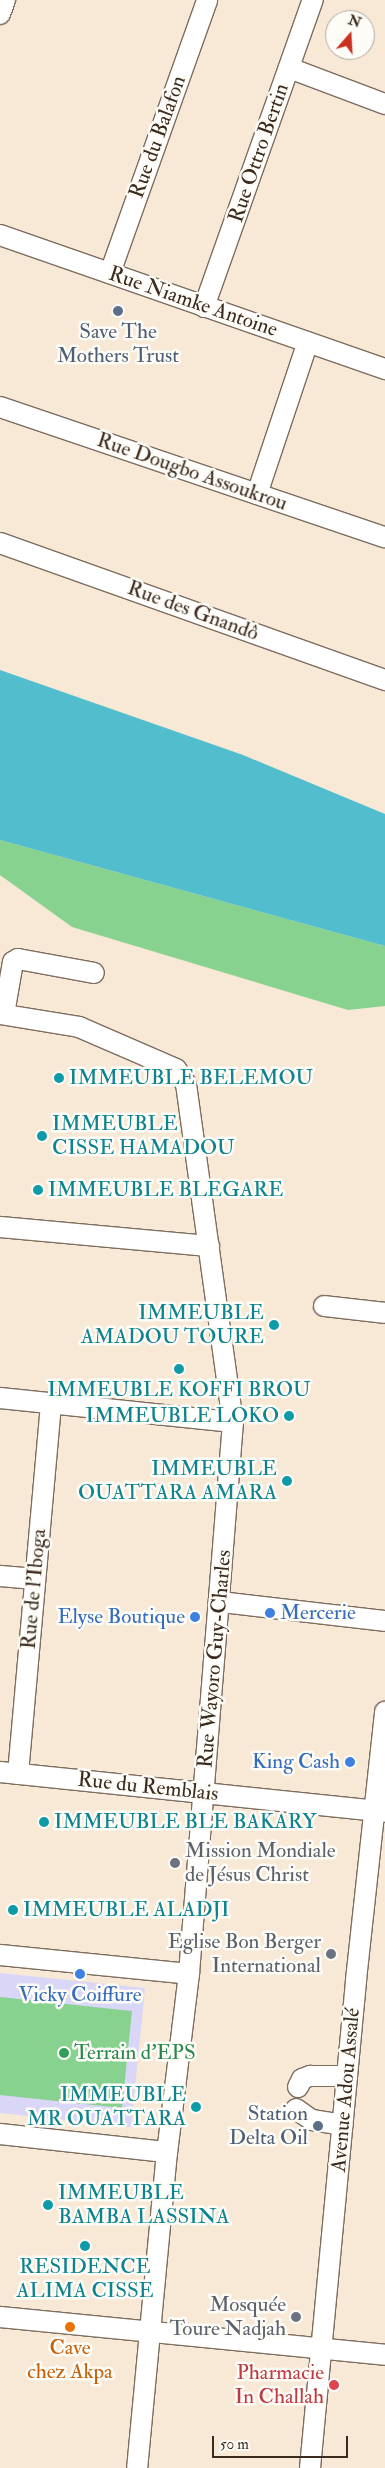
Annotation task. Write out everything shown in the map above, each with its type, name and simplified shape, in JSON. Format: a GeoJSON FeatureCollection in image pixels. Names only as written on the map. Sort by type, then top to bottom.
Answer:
{"type":"FeatureCollection","features":[{"type":"Feature","properties":{"kind":"street"},"geometry":{"type":"LineString","coordinates":[[0,14],[5,0]]}},
{"type":"Feature","properties":{"kind":"street","name":"Rue du Balafon"},"geometry":{"type":"LineString","coordinates":[[110,273],[207,0]]}},
{"type":"Feature","properties":{"kind":"street","name":"Rue Ottro Bertin"},"geometry":{"type":"LineString","coordinates":[[204,306],[313,0]]}},
{"type":"Feature","properties":{"kind":"street"},"geometry":{"type":"LineString","coordinates":[[289,68],[385,104]]}},
{"type":"Feature","properties":{"kind":"street","name":"Rue Niamke Antoine"},"geometry":{"type":"LineString","coordinates":[[0,235],[385,369]]}},
{"type":"Feature","properties":{"kind":"street"},"geometry":{"type":"LineString","coordinates":[[257,494],[308,342]]}},
{"type":"Feature","properties":{"kind":"street","name":"Rue Dougbo Assoukrou"},"geometry":{"type":"LineString","coordinates":[[0,407],[385,537]]}},
{"type":"Feature","properties":{"kind":"street","name":"Rue des Gnandô"},"geometry":{"type":"LineString","coordinates":[[0,543],[385,680]]}},
{"type":"Feature","properties":{"kind":"street"},"geometry":{"type":"LineString","coordinates":[[2,1014],[13,962],[18,959],[94,973]]}},
{"type":"Feature","properties":{"kind":"street","name":"Rue Wayoro Guy-Charles"},"geometry":{"type":"LineString","coordinates":[[2,1014],[79,1027],[176,1069],[186,1084],[233,1422],[221,1602],[203,1792],[189,1974],[167,2152],[152,2330],[137,2468]]}},
{"type":"Feature","properties":{"kind":"street"},"geometry":{"type":"LineString","coordinates":[[0,1227],[208,1246]]}},
{"type":"Feature","properties":{"kind":"street"},"geometry":{"type":"LineString","coordinates":[[324,1306],[385,1313]]}},
{"type":"Feature","properties":{"kind":"street"},"geometry":{"type":"LineString","coordinates":[[0,1398],[233,1422]]}},
{"type":"Feature","properties":{"kind":"street","name":"Rue de l'Iboga"},"geometry":{"type":"LineString","coordinates":[[9,1773],[34,1579],[51,1403]]}},
{"type":"Feature","properties":{"kind":"street"},"geometry":{"type":"LineString","coordinates":[[0,1576],[34,1579]]}},
{"type":"Feature","properties":{"kind":"street"},"geometry":{"type":"LineString","coordinates":[[221,1602],[385,1621]]}},
{"type":"Feature","properties":{"kind":"street","name":"Avenue Adou Assalé"},"geometry":{"type":"LineString","coordinates":[[310,2468],[323,2350],[347,2076],[381,1811],[385,1712]]}},
{"type":"Feature","properties":{"kind":"street","name":"Rue du Remblais"},"geometry":{"type":"LineString","coordinates":[[9,1773],[381,1811]]}},
{"type":"Feature","properties":{"kind":"street"},"geometry":{"type":"LineString","coordinates":[[0,1955],[189,1974]]}},
{"type":"Feature","properties":{"kind":"street"},"geometry":{"type":"LineString","coordinates":[[298,2087],[302,2079],[310,2076],[347,2076]]}},
{"type":"Feature","properties":{"kind":"street"},"geometry":{"type":"LineString","coordinates":[[296,2109],[312,2120],[343,2125]]}},
{"type":"Feature","properties":{"kind":"street"},"geometry":{"type":"LineString","coordinates":[[0,2134],[167,2152]]}},
{"type":"Feature","properties":{"kind":"street"},"geometry":{"type":"LineString","coordinates":[[0,2317],[152,2330],[323,2350],[385,2355]]}},
{"type":"Feature","properties":{"kind":"shaded area","name":"Terrain d'EPS"},"geometry":{"type":"Polygon","coordinates":[[[0,1973],[145,1988],[131,2127],[0,2113],[0,1973]]]}},
{"type":"Feature","properties":{"kind":"green space"},"geometry":{"type":"Polygon","coordinates":[[[0,840],[385,946],[385,1006],[348,1010],[72,927],[0,875],[0,840]]]}},
{"type":"Feature","properties":{"kind":"green space","name":"Terrain d'EPS"},"geometry":{"type":"Polygon","coordinates":[[[0,1997],[132,2011],[122,2108],[0,2095],[0,1997]]]}},
{"type":"Feature","properties":{"kind":"water"},"geometry":{"type":"Polygon","coordinates":[[[0,670],[243,755],[385,814],[385,946],[0,840],[0,670]]]}},
{"type":"Feature","properties":{"kind":"place","name":"Save The Mothers Trust"},"geometry":{"type":"Point","coordinates":[118,311]}},
{"type":"Feature","properties":{"kind":"place","name":"IMMEUBLE BELEMOU"},"geometry":{"type":"Point","coordinates":[59,1078]}},
{"type":"Feature","properties":{"kind":"place","name":"IMMEUBLE CISSE HAMADOU"},"geometry":{"type":"Point","coordinates":[42,1136]}},
{"type":"Feature","properties":{"kind":"place","name":"IMMEUBLE BLEGARE"},"geometry":{"type":"Point","coordinates":[38,1190]}},
{"type":"Feature","properties":{"kind":"place","name":"IMMEUBLE AMADOU TOURE"},"geometry":{"type":"Point","coordinates":[274,1325]}},
{"type":"Feature","properties":{"kind":"place","name":"IMMEUBLE KOFFI BROU"},"geometry":{"type":"Point","coordinates":[179,1369]}},
{"type":"Feature","properties":{"kind":"place","name":"IMMEUBLE LOKO"},"geometry":{"type":"Point","coordinates":[289,1416]}},
{"type":"Feature","properties":{"kind":"place","name":"IMMEUBLE OUATTARA AMARA"},"geometry":{"type":"Point","coordinates":[287,1481]}},
{"type":"Feature","properties":{"kind":"place","name":"Mercerie"},"geometry":{"type":"Point","coordinates":[270,1613]}},
{"type":"Feature","properties":{"kind":"place","name":"Elyse Boutique"},"geometry":{"type":"Point","coordinates":[195,1617]}},
{"type":"Feature","properties":{"kind":"place","name":"King Cash"},"geometry":{"type":"Point","coordinates":[350,1762]}},
{"type":"Feature","properties":{"kind":"place","name":"IMMEUBLE BLE BAKARY"},"geometry":{"type":"Point","coordinates":[44,1822]}},
{"type":"Feature","properties":{"kind":"place","name":"Mission Mondiale de Jésus Christ"},"geometry":{"type":"Point","coordinates":[175,1863]}},
{"type":"Feature","properties":{"kind":"place","name":"IMMEUBLE ALADJI"},"geometry":{"type":"Point","coordinates":[13,1910]}},
{"type":"Feature","properties":{"kind":"place","name":"Eglise Bon Berger International"},"geometry":{"type":"Point","coordinates":[331,1954]}},
{"type":"Feature","properties":{"kind":"place","name":"Vicky Coiffure"},"geometry":{"type":"Point","coordinates":[80,1974]}},
{"type":"Feature","properties":{"kind":"place","name":"Terrain d'EPS"},"geometry":{"type":"Point","coordinates":[64,2053]}},
{"type":"Feature","properties":{"kind":"place","name":"IMMEUBLE MR OUATTARA"},"geometry":{"type":"Point","coordinates":[196,2107]}},
{"type":"Feature","properties":{"kind":"place","name":"Station Delta Oil"},"geometry":{"type":"Point","coordinates":[318,2126]}},
{"type":"Feature","properties":{"kind":"place","name":"IMMEUBLE BAMBA LASSINA"},"geometry":{"type":"Point","coordinates":[48,2205]}},
{"type":"Feature","properties":{"kind":"place","name":"RESIDENCE ALIMA CISSE"},"geometry":{"type":"Point","coordinates":[85,2246]}},
{"type":"Feature","properties":{"kind":"place","name":"Mosquée Toure Nadjah"},"geometry":{"type":"Point","coordinates":[296,2317]}},
{"type":"Feature","properties":{"kind":"place","name":"Cave chez Akpa"},"geometry":{"type":"Point","coordinates":[70,2327]}},
{"type":"Feature","properties":{"kind":"place","name":"Pharmacie In Challah"},"geometry":{"type":"Point","coordinates":[334,2385]}}]}
